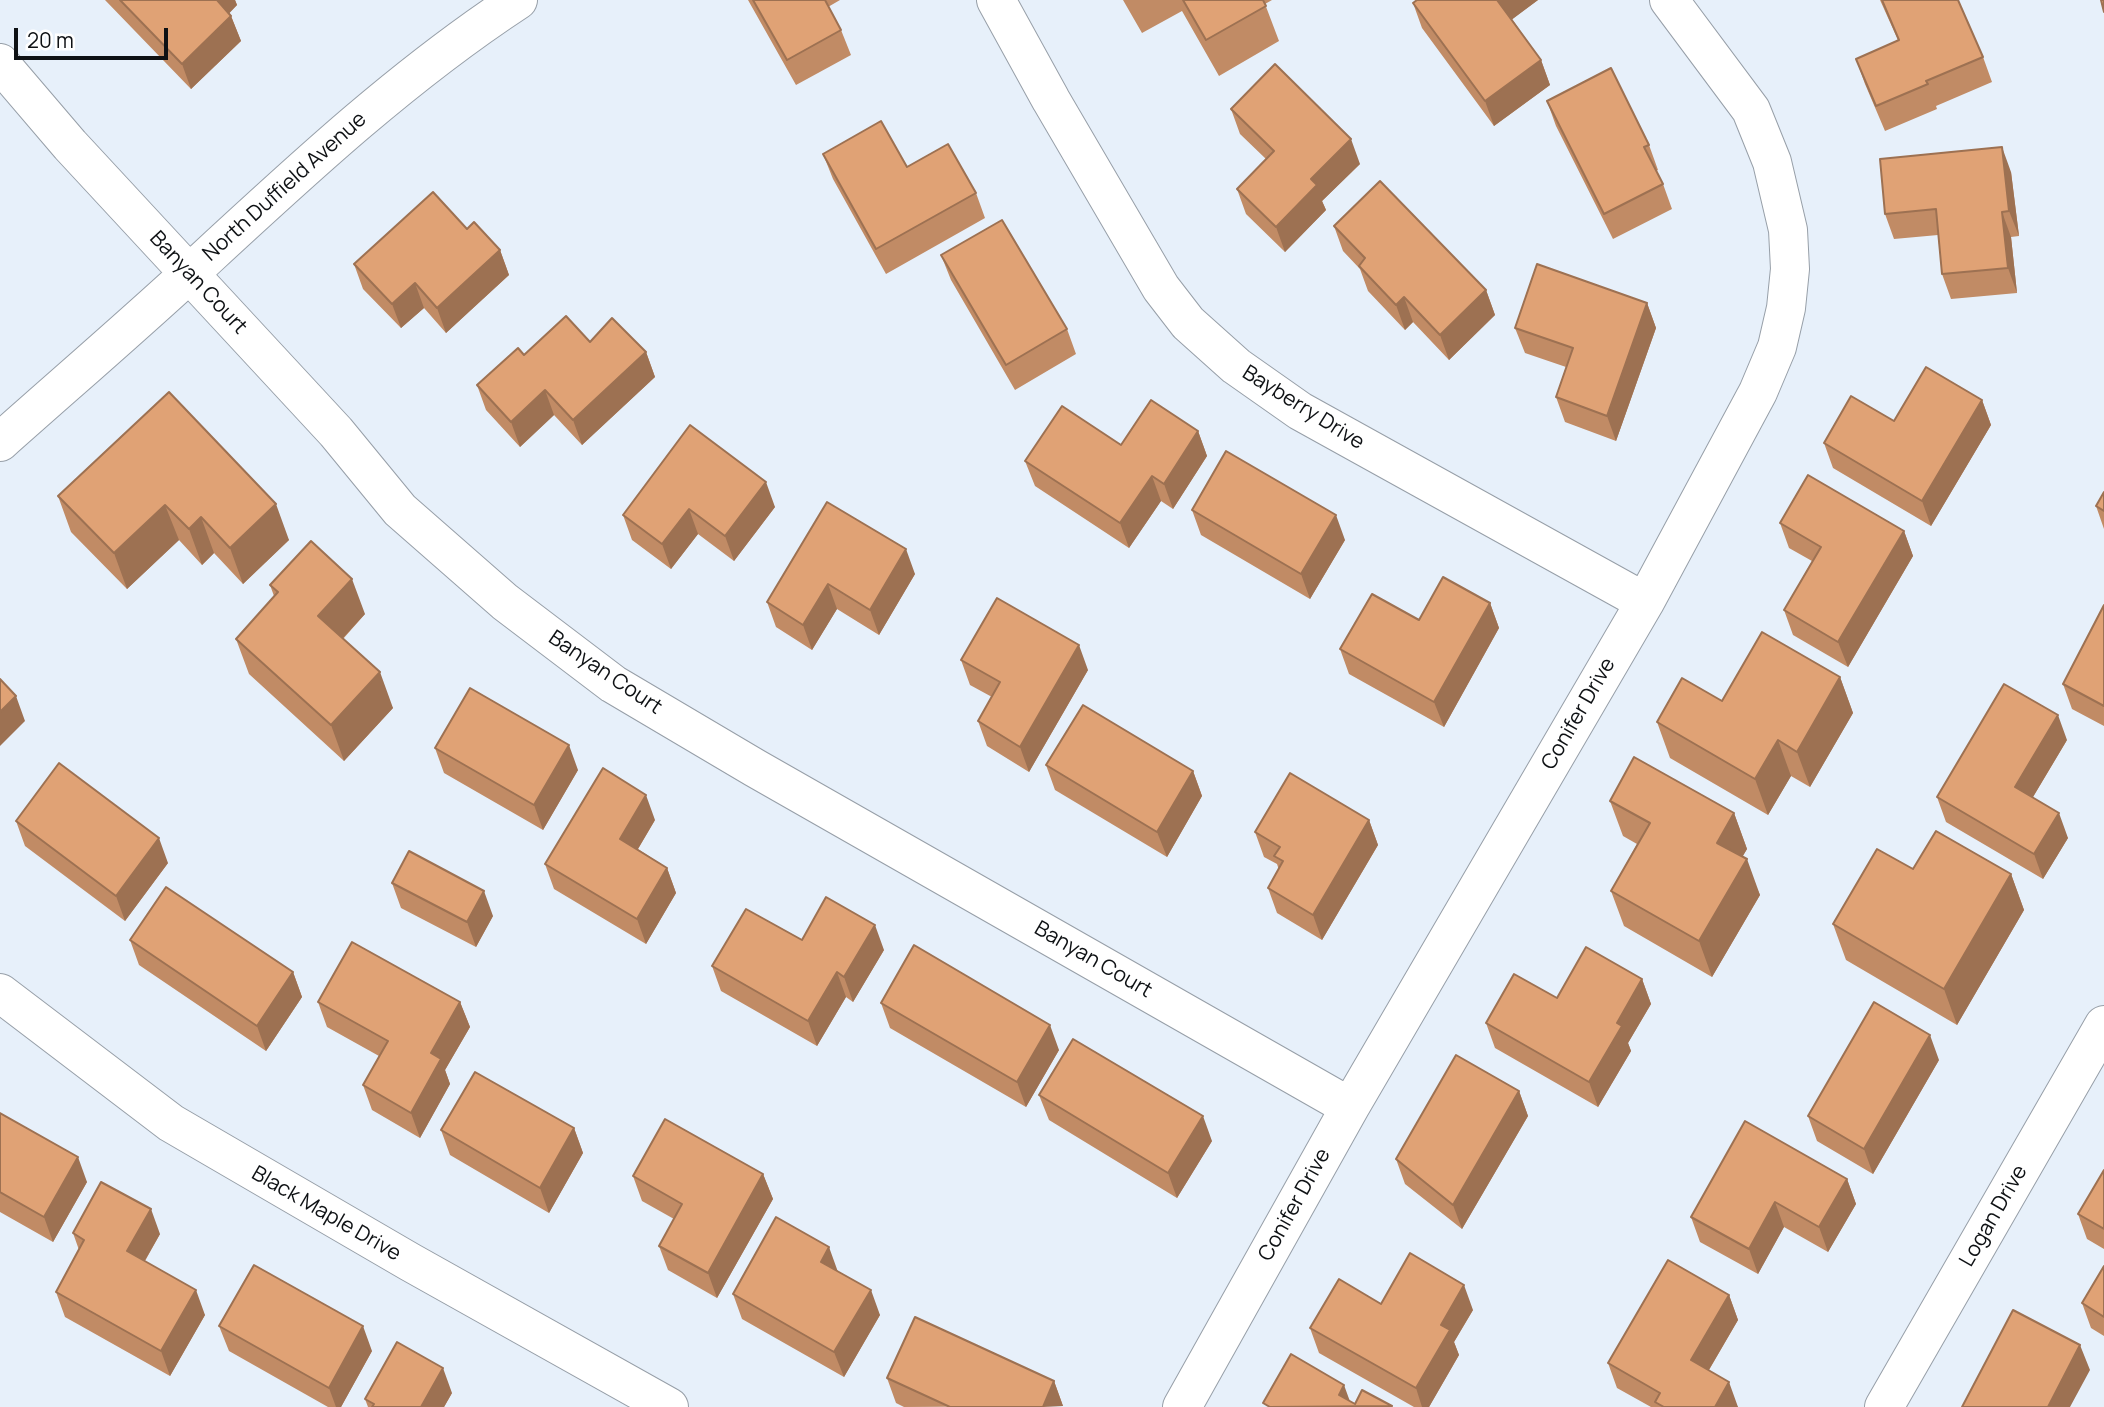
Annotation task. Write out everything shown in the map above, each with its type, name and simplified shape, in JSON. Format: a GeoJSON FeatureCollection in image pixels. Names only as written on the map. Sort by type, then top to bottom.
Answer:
{"type":"FeatureCollection","features":[{"type":"Feature","properties":{"kind":"street","name":"North Duffield Avenue"},"geometry":{"type":"LineString","coordinates":[[0,442],[344,132],[425,67],[517,0]]}},
{"type":"Feature","properties":{"kind":"street","name":"Bayberry Drive"},"geometry":{"type":"LineString","coordinates":[[996,0],[1161,288],[1188,323],[1236,366],[1300,411],[1645,602]]}},
{"type":"Feature","properties":{"kind":"street","name":"Conifer Drive"},"geometry":{"type":"LineString","coordinates":[[1182,1407],[1350,1107],[1645,602],[1758,392],[1777,346],[1786,309],[1790,269],[1788,230],[1772,162],[1751,110],[1670,0]]}},
{"type":"Feature","properties":{"kind":"street","name":"Banyan Court"},"geometry":{"type":"LineString","coordinates":[[0,63],[70,145],[336,432],[400,510],[505,602],[612,684],[1350,1107]]}},
{"type":"Feature","properties":{"kind":"street","name":"Black Maple Drive"},"geometry":{"type":"LineString","coordinates":[[0,993],[171,1123],[410,1262],[670,1407]]}},
{"type":"Feature","properties":{"kind":"street","name":"Logan Drive"},"geometry":{"type":"LineString","coordinates":[[1884,1407],[2104,1025]]}},
{"type":"Feature","properties":{"kind":"building"},"geometry":{"type":"Polygon","coordinates":[[[120,0],[217,0],[231,16],[182,64],[120,0]]]}},
{"type":"Feature","properties":{"kind":"building"},"geometry":{"type":"Polygon","coordinates":[[[753,0],[825,0],[841,30],[787,60],[753,0]]]}},
{"type":"Feature","properties":{"kind":"building"},"geometry":{"type":"Polygon","coordinates":[[[1183,0],[1263,0],[1266,6],[1206,40],[1183,0]]]}},
{"type":"Feature","properties":{"kind":"building"},"geometry":{"type":"Polygon","coordinates":[[[1417,0],[1497,0],[1541,60],[1485,101],[1413,3],[1417,0]]]}},
{"type":"Feature","properties":{"kind":"building"},"geometry":{"type":"Polygon","coordinates":[[[1882,0],[1958,0],[1983,57],[1876,106],[1856,59],[1899,40],[1882,0]]]}},
{"type":"Feature","properties":{"kind":"building"},"geometry":{"type":"Polygon","coordinates":[[[1275,64],[1351,139],[1311,179],[1317,185],[1276,227],[1237,189],[1274,151],[1231,109],[1275,64]]]}},
{"type":"Feature","properties":{"kind":"building"},"geometry":{"type":"Polygon","coordinates":[[[1611,68],[1649,145],[1644,147],[1663,184],[1604,214],[1547,101],[1611,68]]]}},
{"type":"Feature","properties":{"kind":"building"},"geometry":{"type":"Polygon","coordinates":[[[881,121],[907,167],[948,144],[976,193],[876,249],[823,154],[881,121]]]}},
{"type":"Feature","properties":{"kind":"building"},"geometry":{"type":"Polygon","coordinates":[[[2002,147],[2009,211],[2002,212],[2008,268],[1942,274],[1936,209],[1885,214],[1880,159],[2002,147]]]}},
{"type":"Feature","properties":{"kind":"building"},"geometry":{"type":"Polygon","coordinates":[[[1380,181],[1486,290],[1440,335],[1404,297],[1396,305],[1359,266],[1365,258],[1334,226],[1380,181]]]}},
{"type":"Feature","properties":{"kind":"building"},"geometry":{"type":"Polygon","coordinates":[[[433,192],[467,229],[474,222],[500,250],[437,308],[415,283],[392,304],[354,264],[433,192]]]}},
{"type":"Feature","properties":{"kind":"building"},"geometry":{"type":"Polygon","coordinates":[[[1002,220],[1067,329],[1006,365],[941,255],[1002,220]]]}},
{"type":"Feature","properties":{"kind":"building"},"geometry":{"type":"Polygon","coordinates":[[[1537,264],[1647,303],[1607,416],[1556,397],[1573,348],[1515,328],[1537,264]]]}},
{"type":"Feature","properties":{"kind":"building"},"geometry":{"type":"Polygon","coordinates":[[[566,316],[590,342],[612,318],[646,352],[573,420],[545,390],[511,422],[477,385],[518,348],[524,355],[566,316]]]}},
{"type":"Feature","properties":{"kind":"building"},"geometry":{"type":"Polygon","coordinates":[[[1926,367],[1982,400],[1922,501],[1824,443],[1851,396],[1894,421],[1926,367]]]}},
{"type":"Feature","properties":{"kind":"building"},"geometry":{"type":"Polygon","coordinates":[[[169,392],[276,504],[230,548],[201,517],[189,529],[165,505],[114,553],[58,496],[169,392]]]}},
{"type":"Feature","properties":{"kind":"building"},"geometry":{"type":"Polygon","coordinates":[[[1151,400],[1198,431],[1164,484],[1152,476],[1120,523],[1025,461],[1062,406],[1121,445],[1151,400]]]}},
{"type":"Feature","properties":{"kind":"building"},"geometry":{"type":"Polygon","coordinates":[[[690,425],[766,482],[725,536],[689,509],[662,544],[623,515],[690,425]]]}},
{"type":"Feature","properties":{"kind":"building"},"geometry":{"type":"Polygon","coordinates":[[[1226,451],[1336,515],[1301,574],[1192,510],[1226,451]]]}},
{"type":"Feature","properties":{"kind":"building"},"geometry":{"type":"Polygon","coordinates":[[[1808,475],[1904,531],[1838,642],[1784,610],[1821,547],[1780,523],[1808,475]]]}},
{"type":"Feature","properties":{"kind":"building"},"geometry":{"type":"Polygon","coordinates":[[[2104,492],[2104,511],[2096,506],[2104,492]]]}},
{"type":"Feature","properties":{"kind":"building"},"geometry":{"type":"Polygon","coordinates":[[[827,502],[906,549],[870,610],[828,584],[803,625],[767,602],[827,502]]]}},
{"type":"Feature","properties":{"kind":"building"},"geometry":{"type":"Polygon","coordinates":[[[311,541],[352,579],[318,616],[380,672],[331,725],[236,639],[278,592],[270,585],[311,541]]]}},
{"type":"Feature","properties":{"kind":"building"},"geometry":{"type":"Polygon","coordinates":[[[1443,577],[1490,603],[1434,702],[1340,649],[1372,594],[1419,620],[1443,577]]]}},
{"type":"Feature","properties":{"kind":"building"},"geometry":{"type":"Polygon","coordinates":[[[997,598],[1079,645],[1020,747],[978,721],[1000,682],[961,660],[997,598]]]}},
{"type":"Feature","properties":{"kind":"building"},"geometry":{"type":"Polygon","coordinates":[[[2104,605],[2104,706],[2063,684],[2104,605]]]}},
{"type":"Feature","properties":{"kind":"building"},"geometry":{"type":"Polygon","coordinates":[[[1762,632],[1840,677],[1797,752],[1778,740],[1755,779],[1657,722],[1682,678],[1722,701],[1762,632]]]}},
{"type":"Feature","properties":{"kind":"building"},"geometry":{"type":"Polygon","coordinates":[[[0,679],[16,696],[0,712],[0,679]]]}},
{"type":"Feature","properties":{"kind":"building"},"geometry":{"type":"Polygon","coordinates":[[[2004,684],[2058,715],[2015,787],[2059,813],[2034,854],[1937,797],[2004,684]]]}},
{"type":"Feature","properties":{"kind":"building"},"geometry":{"type":"Polygon","coordinates":[[[470,688],[569,745],[534,805],[435,748],[470,688]]]}},
{"type":"Feature","properties":{"kind":"building"},"geometry":{"type":"Polygon","coordinates":[[[1083,705],[1193,771],[1157,832],[1046,765],[1083,705]]]}},
{"type":"Feature","properties":{"kind":"building"},"geometry":{"type":"Polygon","coordinates":[[[1634,757],[1734,813],[1717,843],[1747,859],[1699,941],[1611,891],[1650,823],[1610,801],[1634,757]]]}},
{"type":"Feature","properties":{"kind":"building"},"geometry":{"type":"Polygon","coordinates":[[[59,763],[159,838],[116,896],[16,821],[59,763]]]}},
{"type":"Feature","properties":{"kind":"building"},"geometry":{"type":"Polygon","coordinates":[[[603,768],[646,795],[620,839],[667,868],[637,919],[545,864],[603,768]]]}},
{"type":"Feature","properties":{"kind":"building"},"geometry":{"type":"Polygon","coordinates":[[[1290,773],[1369,820],[1313,915],[1268,888],[1283,861],[1274,856],[1280,847],[1255,832],[1290,773]]]}},
{"type":"Feature","properties":{"kind":"building"},"geometry":{"type":"Polygon","coordinates":[[[1936,831],[2011,874],[1944,989],[1833,924],[1877,849],[1913,869],[1936,831]]]}},
{"type":"Feature","properties":{"kind":"building"},"geometry":{"type":"Polygon","coordinates":[[[409,851],[484,891],[467,922],[392,883],[409,851]]]}},
{"type":"Feature","properties":{"kind":"building"},"geometry":{"type":"Polygon","coordinates":[[[166,887],[293,972],[257,1026],[130,940],[166,887]]]}},
{"type":"Feature","properties":{"kind":"building"},"geometry":{"type":"Polygon","coordinates":[[[826,897],[875,925],[844,977],[837,972],[808,1021],[712,966],[746,909],[802,940],[826,897]]]}},
{"type":"Feature","properties":{"kind":"building"},"geometry":{"type":"Polygon","coordinates":[[[352,942],[460,1002],[431,1053],[441,1059],[411,1113],[363,1085],[388,1041],[318,1002],[352,942]]]}},
{"type":"Feature","properties":{"kind":"building"},"geometry":{"type":"Polygon","coordinates":[[[914,945],[1050,1025],[1017,1082],[881,1003],[914,945]]]}},
{"type":"Feature","properties":{"kind":"building"},"geometry":{"type":"Polygon","coordinates":[[[1586,947],[1642,979],[1617,1023],[1622,1026],[1589,1082],[1486,1023],[1514,974],[1557,998],[1586,947]]]}},
{"type":"Feature","properties":{"kind":"building"},"geometry":{"type":"Polygon","coordinates":[[[1874,1002],[1930,1035],[1864,1149],[1808,1116],[1874,1002]]]}},
{"type":"Feature","properties":{"kind":"building"},"geometry":{"type":"Polygon","coordinates":[[[1073,1039],[1203,1116],[1168,1173],[1039,1095],[1073,1039]]]}},
{"type":"Feature","properties":{"kind":"building"},"geometry":{"type":"Polygon","coordinates":[[[1456,1055],[1519,1091],[1453,1205],[1396,1159],[1456,1055]]]}},
{"type":"Feature","properties":{"kind":"building"},"geometry":{"type":"Polygon","coordinates":[[[475,1072],[574,1128],[540,1188],[441,1130],[475,1072]]]}},
{"type":"Feature","properties":{"kind":"building"},"geometry":{"type":"Polygon","coordinates":[[[0,1113],[78,1157],[44,1217],[0,1192],[0,1113]]]}},
{"type":"Feature","properties":{"kind":"building"},"geometry":{"type":"Polygon","coordinates":[[[665,1119],[763,1174],[708,1273],[659,1246],[682,1204],[633,1176],[665,1119]]]}},
{"type":"Feature","properties":{"kind":"building"},"geometry":{"type":"Polygon","coordinates":[[[1745,1121],[1847,1179],[1819,1227],[1775,1202],[1749,1249],[1691,1217],[1745,1121]]]}},
{"type":"Feature","properties":{"kind":"building"},"geometry":{"type":"Polygon","coordinates":[[[2104,1170],[2104,1229],[2078,1214],[2104,1170]]]}},
{"type":"Feature","properties":{"kind":"building"},"geometry":{"type":"Polygon","coordinates":[[[101,1182],[151,1209],[127,1251],[196,1290],[161,1351],[56,1292],[84,1240],[73,1233],[101,1182]]]}},
{"type":"Feature","properties":{"kind":"building"},"geometry":{"type":"Polygon","coordinates":[[[776,1217],[829,1247],[821,1262],[871,1290],[834,1352],[733,1294],[776,1217]]]}},
{"type":"Feature","properties":{"kind":"building"},"geometry":{"type":"Polygon","coordinates":[[[1410,1253],[1464,1285],[1441,1325],[1450,1330],[1416,1388],[1310,1328],[1339,1279],[1381,1304],[1410,1253]]]}},
{"type":"Feature","properties":{"kind":"building"},"geometry":{"type":"Polygon","coordinates":[[[1668,1260],[1729,1295],[1691,1360],[1729,1382],[1715,1407],[1664,1407],[1655,1402],[1660,1393],[1608,1363],[1668,1260]]]}},
{"type":"Feature","properties":{"kind":"building"},"geometry":{"type":"Polygon","coordinates":[[[254,1265],[363,1326],[329,1388],[219,1326],[254,1265]]]}},
{"type":"Feature","properties":{"kind":"building"},"geometry":{"type":"Polygon","coordinates":[[[2104,1266],[2104,1317],[2082,1303],[2104,1266]]]}},
{"type":"Feature","properties":{"kind":"building"},"geometry":{"type":"Polygon","coordinates":[[[2013,1310],[2080,1345],[2048,1407],[1962,1407],[2013,1310]]]}},
{"type":"Feature","properties":{"kind":"building"},"geometry":{"type":"Polygon","coordinates":[[[915,1317],[1054,1381],[1043,1407],[950,1407],[887,1378],[915,1317]]]}},
{"type":"Feature","properties":{"kind":"building"},"geometry":{"type":"Polygon","coordinates":[[[397,1342],[443,1368],[421,1407],[372,1407],[374,1404],[365,1399],[397,1342]]]}},
{"type":"Feature","properties":{"kind":"building"},"geometry":{"type":"Polygon","coordinates":[[[1291,1354],[1344,1385],[1339,1395],[1355,1404],[1362,1390],[1392,1406],[1270,1407],[1263,1403],[1291,1354]]]}}]}
